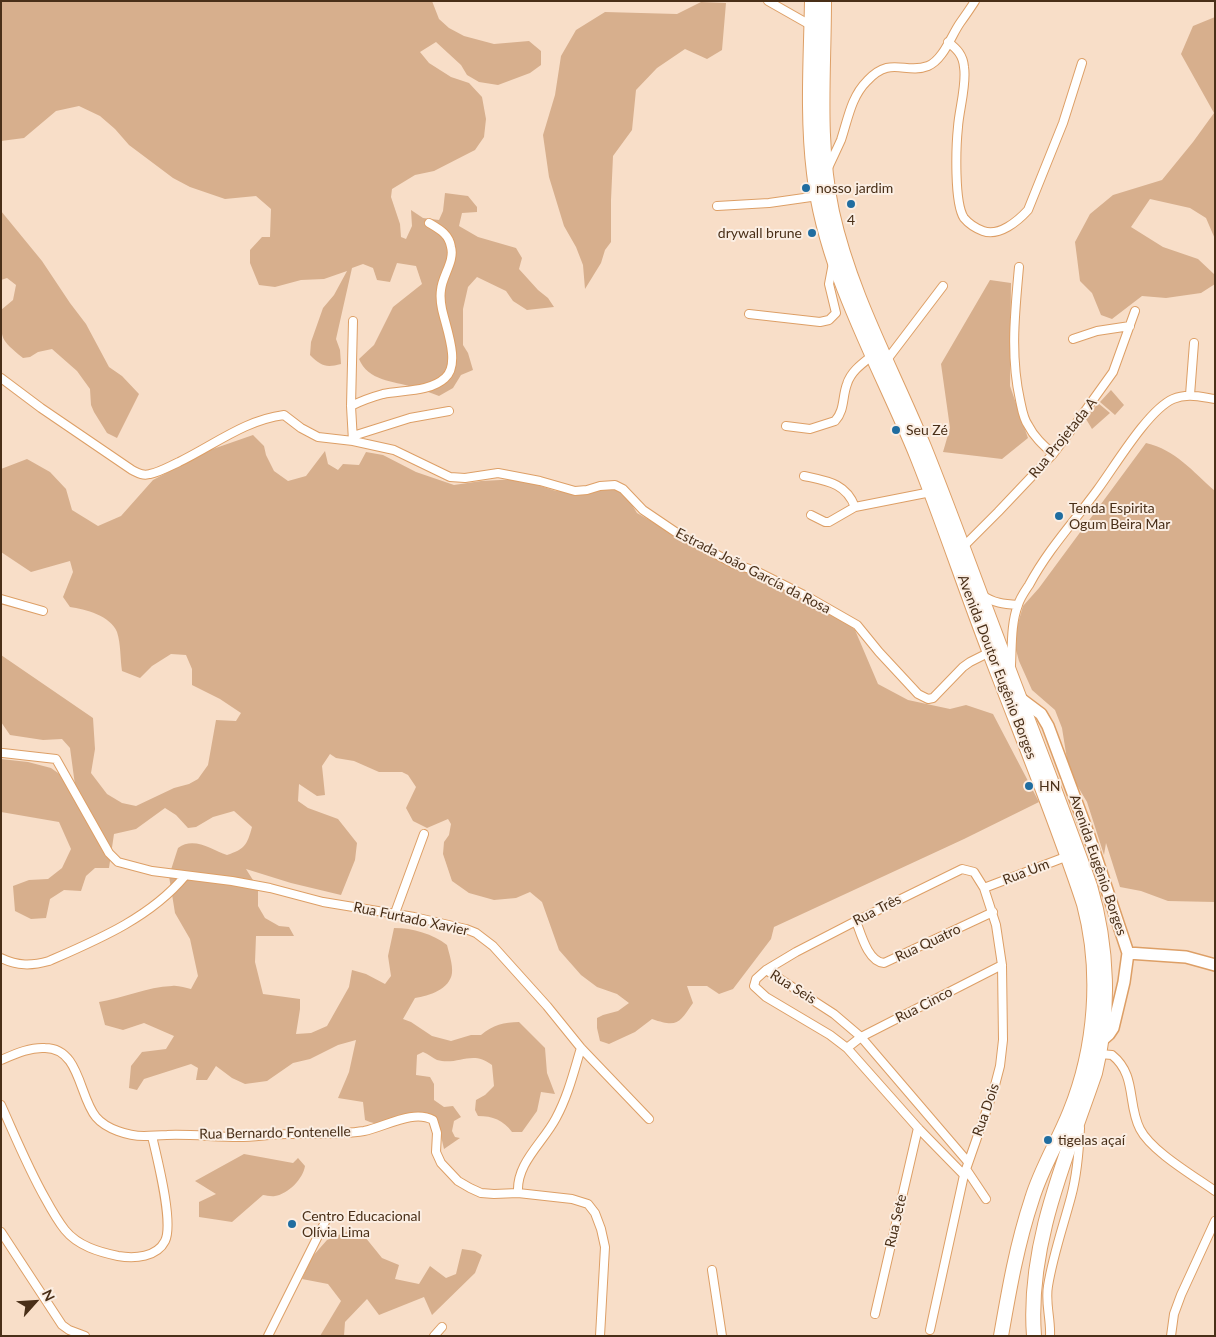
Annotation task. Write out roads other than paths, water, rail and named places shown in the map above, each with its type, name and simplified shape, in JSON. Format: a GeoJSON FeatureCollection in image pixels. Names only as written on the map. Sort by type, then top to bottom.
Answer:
{"type":"FeatureCollection","features":[{"type":"Feature","properties":{"kind":"highway","name":"Avenida Doutor Eugênio Borges"},"geometry":{"type":"LineString","coordinates":[[812,1],[810,122],[814,174],[821,214],[834,259],[931,492],[1068,856],[1088,920],[1093,967],[1093,1017],[1086,1059],[1077,1093],[1029,1207],[1019,1243],[1001,1336]]}},
{"type":"Feature","properties":{"kind":"highway","name":"Avenida Doutor Eugênio Borges"},"geometry":{"type":"LineString","coordinates":[[824,1],[822,114],[826,172],[832,211],[851,279],[923,445],[963,547],[1077,848],[1096,908],[1105,969],[1105,1003],[1100,1047],[1080,1116],[1053,1195],[1038,1253],[1032,1313],[1034,1336]]}},
{"type":"Feature","properties":{"kind":"highway"},"geometry":{"type":"LineString","coordinates":[[1008,1336],[1028,1230],[1029,1207]]}},
{"type":"Feature","properties":{"kind":"highway"},"geometry":{"type":"LineString","coordinates":[[1029,1336],[1031,1271],[1038,1253]]}},
{"type":"Feature","properties":{"kind":"main road","name":"Avenida Eugênio Borges"},"geometry":{"type":"LineString","coordinates":[[1021,699],[1041,714],[1048,726],[1089,836],[1128,953],[1124,982],[1113,1028],[1100,1047]]}},
{"type":"Feature","properties":{"kind":"main road"},"geometry":{"type":"LineString","coordinates":[[1128,953],[1186,957],[1215,964]]}},
{"type":"Feature","properties":{"kind":"street"},"geometry":{"type":"LineString","coordinates":[[768,1],[812,26]]}},
{"type":"Feature","properties":{"kind":"street"},"geometry":{"type":"LineString","coordinates":[[826,172],[840,142],[854,96],[867,80],[881,70],[891,66],[908,68],[928,66],[936,61],[975,1]]}},
{"type":"Feature","properties":{"kind":"street"},"geometry":{"type":"LineString","coordinates":[[948,42],[959,51],[965,68],[957,129],[957,194],[964,218],[975,228],[987,233],[1003,229],[1019,220],[1028,210],[1063,123],[1082,62]]}},
{"type":"Feature","properties":{"kind":"street"},"geometry":{"type":"LineString","coordinates":[[717,206],[769,203],[818,196]]}},
{"type":"Feature","properties":{"kind":"street"},"geometry":{"type":"LineString","coordinates":[[351,406],[383,394],[430,386],[444,380],[450,374],[453,361],[442,308],[441,290],[452,249],[449,238],[442,230],[429,223]]}},
{"type":"Feature","properties":{"kind":"street"},"geometry":{"type":"LineString","coordinates":[[749,314],[820,322],[829,320],[836,312],[829,284],[834,259]]}},
{"type":"Feature","properties":{"kind":"street"},"geometry":{"type":"LineString","coordinates":[[1019,267],[1013,334],[1018,392],[1027,424],[1036,438],[1053,454]]}},
{"type":"Feature","properties":{"kind":"street"},"geometry":{"type":"LineString","coordinates":[[886,360],[942,286]]}},
{"type":"Feature","properties":{"kind":"street","name":"Rua Projetada A"},"geometry":{"type":"LineString","coordinates":[[963,547],[1053,454],[1113,372],[1135,311]]}},
{"type":"Feature","properties":{"kind":"street"},"geometry":{"type":"LineString","coordinates":[[354,321],[351,406],[353,438],[410,418],[449,410]]}},
{"type":"Feature","properties":{"kind":"street"},"geometry":{"type":"LineString","coordinates":[[1073,339],[1097,331],[1130,326]]}},
{"type":"Feature","properties":{"kind":"street"},"geometry":{"type":"LineString","coordinates":[[1190,395],[1194,343]]}},
{"type":"Feature","properties":{"kind":"street"},"geometry":{"type":"LineString","coordinates":[[786,426],[810,429],[836,421],[842,409],[846,384],[852,374],[873,355]]}},
{"type":"Feature","properties":{"kind":"street","name":"Estrada João García da Rosa"},"geometry":{"type":"LineString","coordinates":[[1,378],[48,413],[132,470],[144,475],[161,471],[249,424],[268,417],[284,415],[308,433],[318,437],[353,438],[394,450],[450,477],[465,478],[498,473],[540,481],[575,491],[609,484],[615,485],[623,489],[643,510],[677,532],[734,564],[756,571],[808,597],[857,625],[897,672],[923,698],[934,698],[970,662],[990,652]]}},
{"type":"Feature","properties":{"kind":"street"},"geometry":{"type":"LineString","coordinates":[[1010,674],[1012,632],[1018,605],[1041,562],[1098,489],[1120,456],[1159,409],[1174,399],[1190,395],[1215,399]]}},
{"type":"Feature","properties":{"kind":"street"},"geometry":{"type":"LineString","coordinates":[[804,476],[840,487],[848,494],[855,507]]}},
{"type":"Feature","properties":{"kind":"street"},"geometry":{"type":"LineString","coordinates":[[811,515],[825,522],[830,522],[855,507],[931,492]]}},
{"type":"Feature","properties":{"kind":"street"},"geometry":{"type":"LineString","coordinates":[[979,593],[990,601],[1018,605]]}},
{"type":"Feature","properties":{"kind":"street"},"geometry":{"type":"LineString","coordinates":[[1,599],[44,611]]}},
{"type":"Feature","properties":{"kind":"street","name":"Rua Furtado Xavier"},"geometry":{"type":"LineString","coordinates":[[3,753],[56,759],[109,853],[118,862],[152,871],[232,881],[270,888],[323,902],[395,913],[466,928],[486,939],[547,1006],[581,1048],[649,1119]]}},
{"type":"Feature","properties":{"kind":"street"},"geometry":{"type":"LineString","coordinates":[[395,913],[424,834]]}},
{"type":"Feature","properties":{"kind":"street","name":"Rua Um"},"geometry":{"type":"LineString","coordinates":[[984,888],[1068,856]]}},
{"type":"Feature","properties":{"kind":"street","name":"Rua Três"},"geometry":{"type":"LineString","coordinates":[[766,970],[856,921],[962,869],[974,872],[984,888]]}},
{"type":"Feature","properties":{"kind":"street"},"geometry":{"type":"LineString","coordinates":[[1,958],[22,966],[36,965],[56,958],[123,926],[174,890],[185,876]]}},
{"type":"Feature","properties":{"kind":"street","name":"Rua Dois"},"geometry":{"type":"LineString","coordinates":[[930,1330],[966,1169],[994,1089],[1000,1066],[1003,1040],[1002,965],[996,925],[984,888]]}},
{"type":"Feature","properties":{"kind":"street","name":"Rua Quatro"},"geometry":{"type":"LineString","coordinates":[[856,921],[872,955],[876,960],[884,963],[992,912]]}},
{"type":"Feature","properties":{"kind":"street","name":"Rua Cinco"},"geometry":{"type":"LineString","coordinates":[[848,1048],[861,1037],[1002,965]]}},
{"type":"Feature","properties":{"kind":"street","name":"Rua Seis"},"geometry":{"type":"LineString","coordinates":[[966,1169],[918,1128],[848,1048],[757,991],[754,986],[756,979],[766,970],[834,1014],[861,1037],[966,1169],[986,1199]]}},
{"type":"Feature","properties":{"kind":"street","name":"Rua Bernardo Fontenelle"},"geometry":{"type":"LineString","coordinates":[[1,1060],[30,1049],[46,1047],[62,1054],[72,1064],[89,1106],[101,1122],[128,1134],[240,1137],[347,1132],[370,1129],[416,1115],[422,1115],[433,1120],[437,1133],[436,1152],[438,1158],[458,1181],[481,1193],[518,1193],[581,1200],[588,1204],[595,1213],[602,1229],[605,1247],[600,1336]]}},
{"type":"Feature","properties":{"kind":"street"},"geometry":{"type":"LineString","coordinates":[[1100,1047],[1112,1055],[1124,1067],[1136,1120],[1144,1136],[1154,1147],[1215,1191]]}},
{"type":"Feature","properties":{"kind":"street"},"geometry":{"type":"LineString","coordinates":[[518,1193],[517,1184],[520,1172],[556,1118],[571,1082],[581,1048]]}},
{"type":"Feature","properties":{"kind":"street"},"geometry":{"type":"LineString","coordinates":[[1,1105],[36,1180],[64,1229],[73,1239],[83,1245],[114,1255],[136,1257],[152,1254],[159,1250],[166,1239],[168,1216],[152,1136]]}},
{"type":"Feature","properties":{"kind":"street"},"geometry":{"type":"LineString","coordinates":[[1050,1336],[1048,1287],[1053,1258],[1072,1197],[1076,1174],[1080,1116]]}},
{"type":"Feature","properties":{"kind":"street","name":"Rua Sete"},"geometry":{"type":"LineString","coordinates":[[875,1314],[918,1128]]}},
{"type":"Feature","properties":{"kind":"street"},"geometry":{"type":"LineString","coordinates":[[1171,1336],[1174,1314],[1181,1295],[1215,1221]]}},
{"type":"Feature","properties":{"kind":"street"},"geometry":{"type":"LineString","coordinates":[[268,1336],[325,1222]]}},
{"type":"Feature","properties":{"kind":"street"},"geometry":{"type":"LineString","coordinates":[[1,1232],[62,1325],[85,1336]]}},
{"type":"Feature","properties":{"kind":"street"},"geometry":{"type":"LineString","coordinates":[[712,1270],[722,1336]]}},
{"type":"Feature","properties":{"kind":"street"},"geometry":{"type":"LineString","coordinates":[[434,1336],[442,1327]]}},
{"type":"Feature","properties":{"kind":"place","name":"nosso jardim"},"geometry":{"type":"Point","coordinates":[806,188]}},
{"type":"Feature","properties":{"kind":"place","name":"4"},"geometry":{"type":"Point","coordinates":[851,204]}},
{"type":"Feature","properties":{"kind":"place","name":"drywall brune"},"geometry":{"type":"Point","coordinates":[812,233]}},
{"type":"Feature","properties":{"kind":"place","name":"Seu Zé"},"geometry":{"type":"Point","coordinates":[896,430]}},
{"type":"Feature","properties":{"kind":"place","name":"Tenda Espirita Ogum Beira Mar"},"geometry":{"type":"Point","coordinates":[1059,516]}},
{"type":"Feature","properties":{"kind":"place","name":"HN"},"geometry":{"type":"Point","coordinates":[1029,786]}},
{"type":"Feature","properties":{"kind":"place","name":"tigelas açaí"},"geometry":{"type":"Point","coordinates":[1048,1140]}},
{"type":"Feature","properties":{"kind":"place","name":"Centro Educacional Olívia Lima"},"geometry":{"type":"Point","coordinates":[292,1224]}}]}
